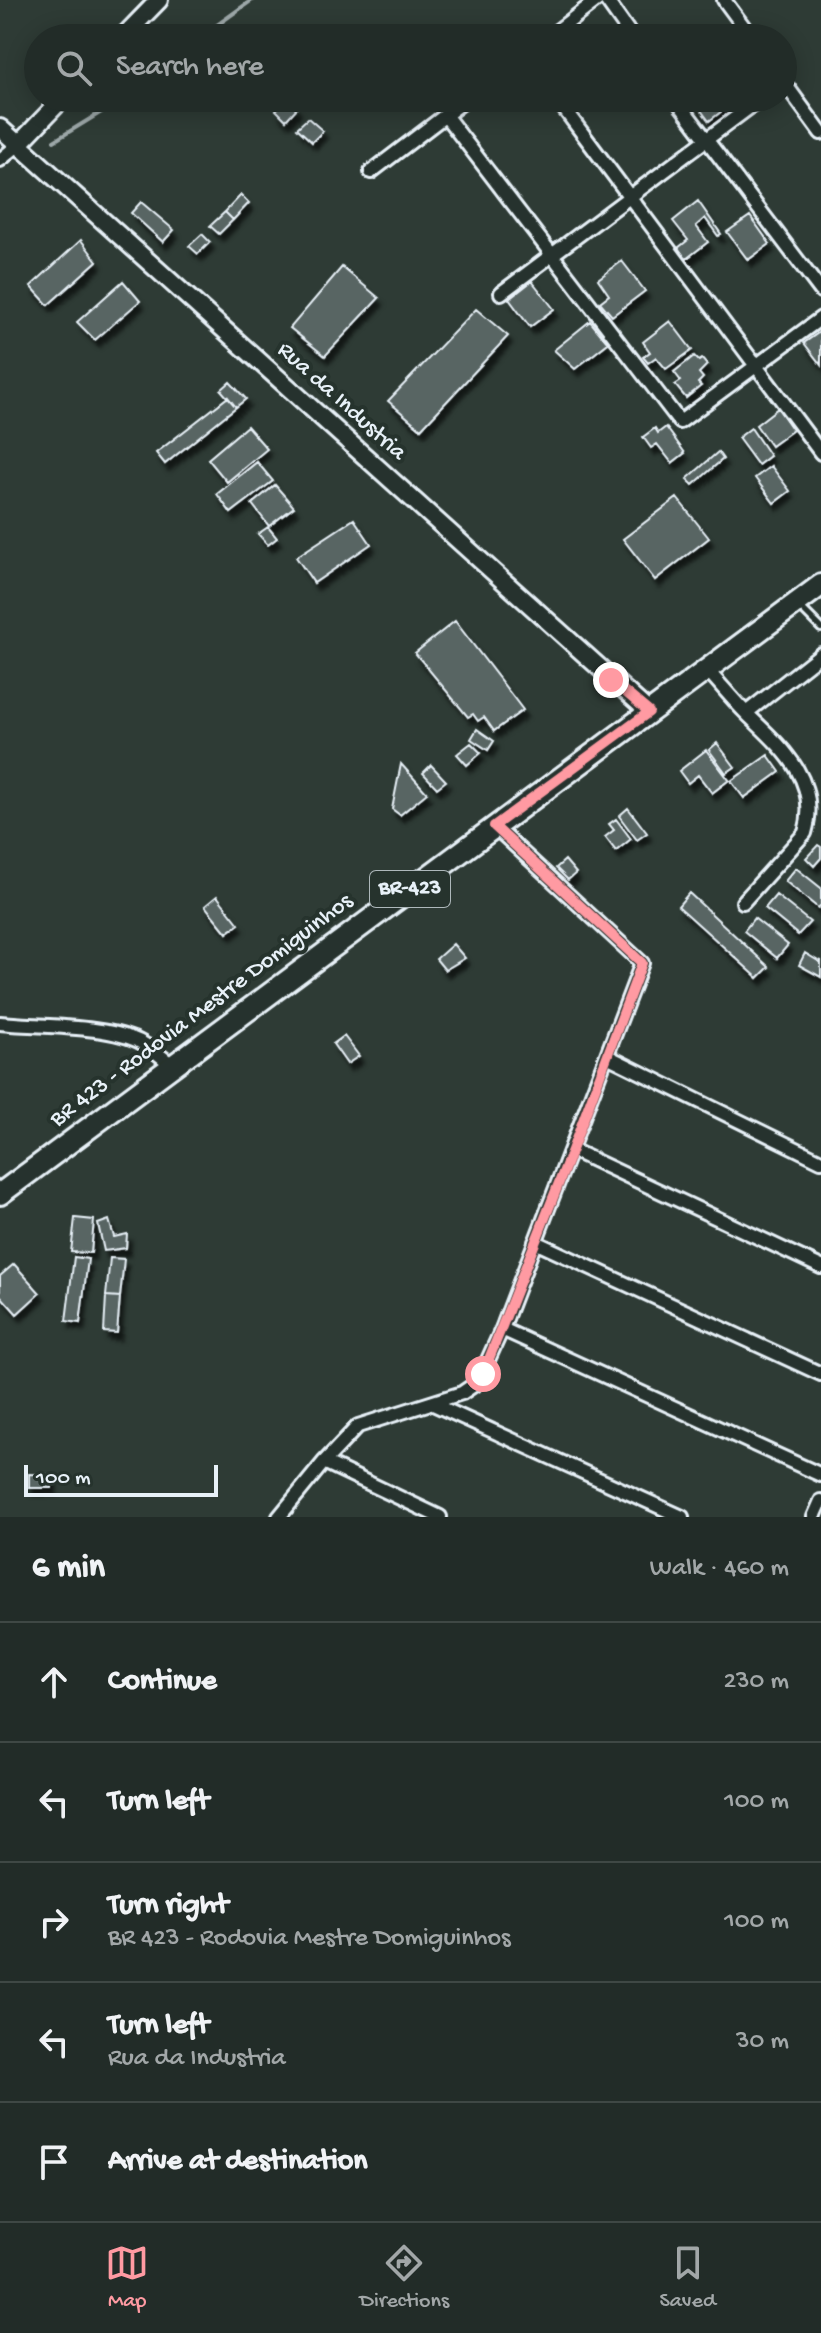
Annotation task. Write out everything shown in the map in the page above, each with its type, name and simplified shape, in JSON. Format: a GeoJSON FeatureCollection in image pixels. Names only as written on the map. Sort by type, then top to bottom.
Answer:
{"type":"FeatureCollection","features":[{"type":"Feature","properties":{"kind":"main road","name":"BR 423 - Rodovia Mestre Domiguinhos"},"geometry":{"type":"LineString","coordinates":[[0,1194],[821,585]]}},
{"type":"Feature","properties":{"kind":"street"},"geometry":{"type":"LineString","coordinates":[[136,24],[159,0]]}},
{"type":"Feature","properties":{"kind":"street"},"geometry":{"type":"LineString","coordinates":[[566,24],[597,0]]}},
{"type":"Feature","properties":{"kind":"street"},"geometry":{"type":"LineString","coordinates":[[606,0],[623,24]]}},
{"type":"Feature","properties":{"kind":"street"},"geometry":{"type":"LineString","coordinates":[[724,0],[742,24]]}},
{"type":"Feature","properties":{"kind":"street"},"geometry":{"type":"LineString","coordinates":[[797,101],[821,133]]}},
{"type":"Feature","properties":{"kind":"street"},"geometry":{"type":"LineString","coordinates":[[0,160],[50,112]]}},
{"type":"Feature","properties":{"kind":"street"},"geometry":{"type":"LineString","coordinates":[[371,172],[449,112]]}},
{"type":"Feature","properties":{"kind":"street"},"geometry":{"type":"LineString","coordinates":[[566,112],[821,453]]}},
{"type":"Feature","properties":{"kind":"street"},"geometry":{"type":"LineString","coordinates":[[685,112],[821,291]]}},
{"type":"Feature","properties":{"kind":"street"},"geometry":{"type":"LineString","coordinates":[[501,293],[743,112]]}},
{"type":"Feature","properties":{"kind":"street"},"geometry":{"type":"LineString","coordinates":[[445,115],[680,422],[821,318]]}},
{"type":"Feature","properties":{"kind":"street","name":"Rua da Industria"},"geometry":{"type":"LineString","coordinates":[[0,128],[649,712]]}},
{"type":"Feature","properties":{"kind":"street"},"geometry":{"type":"LineString","coordinates":[[746,713],[821,654]]}},
{"type":"Feature","properties":{"kind":"street"},"geometry":{"type":"LineString","coordinates":[[708,671],[746,713],[784,747],[801,770],[811,798],[805,833],[743,902]]}},
{"type":"Feature","properties":{"kind":"street"},"geometry":{"type":"LineString","coordinates":[[279,1517],[358,1426],[462,1393],[478,1382],[502,1329],[642,963],[494,826]]}},
{"type":"Feature","properties":{"kind":"street"},"geometry":{"type":"LineString","coordinates":[[0,1023],[120,1035],[144,1043],[172,1065]]}},
{"type":"Feature","properties":{"kind":"street"},"geometry":{"type":"LineString","coordinates":[[607,1056],[821,1161]]}},
{"type":"Feature","properties":{"kind":"street"},"geometry":{"type":"LineString","coordinates":[[572,1150],[821,1267]]}},
{"type":"Feature","properties":{"kind":"street"},"geometry":{"type":"LineString","coordinates":[[535,1242],[821,1374]]}},
{"type":"Feature","properties":{"kind":"street"},"geometry":{"type":"LineString","coordinates":[[502,1329],[821,1475]]}},
{"type":"Feature","properties":{"kind":"street"},"geometry":{"type":"LineString","coordinates":[[431,1403],[682,1517]]}},
{"type":"Feature","properties":{"kind":"street"},"geometry":{"type":"LineString","coordinates":[[324,1462],[440,1517]]}},
{"type":"Feature","properties":{"kind":"street"},"geometry":{"type":"LineString","coordinates":[[814,1517],[821,1501]]}},
{"type":"Feature","properties":{"kind":"lane"},"geometry":{"type":"LineString","coordinates":[[796,604],[821,628]]}},
{"type":"Feature","properties":{"kind":"building"},"geometry":{"type":"Polygon","coordinates":[[[278,112],[293,112],[286,120],[278,112]]]}},
{"type":"Feature","properties":{"kind":"building"},"geometry":{"type":"Polygon","coordinates":[[[702,112],[721,112],[709,121],[702,112]]]}},
{"type":"Feature","properties":{"kind":"building"},"geometry":{"type":"Polygon","coordinates":[[[308,118],[323,131],[312,142],[297,128],[308,118]]]}},
{"type":"Feature","properties":{"kind":"building"},"geometry":{"type":"Polygon","coordinates":[[[241,195],[249,203],[233,220],[225,212],[241,195]]]}},
{"type":"Feature","properties":{"kind":"building"},"geometry":{"type":"Polygon","coordinates":[[[698,201],[721,234],[718,236],[705,218],[696,226],[708,242],[686,259],[678,248],[688,240],[673,221],[698,201]]]}},
{"type":"Feature","properties":{"kind":"building"},"geometry":{"type":"Polygon","coordinates":[[[141,202],[174,230],[163,242],[131,213],[141,202]]]}},
{"type":"Feature","properties":{"kind":"building"},"geometry":{"type":"Polygon","coordinates":[[[225,212],[233,220],[219,234],[210,226],[225,212]]]}},
{"type":"Feature","properties":{"kind":"building"},"geometry":{"type":"Polygon","coordinates":[[[750,216],[770,244],[748,260],[727,232],[750,216]]]}},
{"type":"Feature","properties":{"kind":"building"},"geometry":{"type":"Polygon","coordinates":[[[202,234],[210,242],[198,254],[189,246],[202,234]]]}},
{"type":"Feature","properties":{"kind":"building"},"geometry":{"type":"Polygon","coordinates":[[[81,240],[97,261],[48,305],[31,286],[81,240]]]}},
{"type":"Feature","properties":{"kind":"building"},"geometry":{"type":"Polygon","coordinates":[[[622,261],[645,291],[612,316],[600,302],[609,295],[598,279],[622,261]]]}},
{"type":"Feature","properties":{"kind":"building"},"geometry":{"type":"Polygon","coordinates":[[[342,267],[379,298],[325,356],[290,328],[342,267]]]}},
{"type":"Feature","properties":{"kind":"building"},"geometry":{"type":"Polygon","coordinates":[[[123,281],[140,301],[95,340],[77,322],[123,281]]]}},
{"type":"Feature","properties":{"kind":"building"},"geometry":{"type":"Polygon","coordinates":[[[532,281],[554,309],[530,327],[509,299],[532,281]]]}},
{"type":"Feature","properties":{"kind":"building"},"geometry":{"type":"Polygon","coordinates":[[[476,309],[508,336],[421,429],[388,401],[476,309]]]}},
{"type":"Feature","properties":{"kind":"building"},"geometry":{"type":"Polygon","coordinates":[[[590,321],[608,343],[575,369],[554,350],[590,321]]]}},
{"type":"Feature","properties":{"kind":"building"},"geometry":{"type":"Polygon","coordinates":[[[670,321],[692,350],[666,369],[656,357],[648,363],[643,357],[650,352],[643,342],[670,321]]]}},
{"type":"Feature","properties":{"kind":"building"},"geometry":{"type":"Polygon","coordinates":[[[821,331],[821,365],[804,343],[821,331]]]}},
{"type":"Feature","properties":{"kind":"building"},"geometry":{"type":"Polygon","coordinates":[[[694,356],[707,365],[699,373],[703,378],[698,383],[701,386],[686,398],[675,385],[681,381],[674,372],[694,356]]]}},
{"type":"Feature","properties":{"kind":"building"},"geometry":{"type":"Polygon","coordinates":[[[230,382],[246,399],[236,407],[221,390],[230,382]]]}},
{"type":"Feature","properties":{"kind":"building"},"geometry":{"type":"Polygon","coordinates":[[[228,397],[236,407],[165,464],[156,453],[228,397]]]}},
{"type":"Feature","properties":{"kind":"building"},"geometry":{"type":"Polygon","coordinates":[[[778,408],[793,430],[771,446],[756,425],[778,408]]]}},
{"type":"Feature","properties":{"kind":"building"},"geometry":{"type":"Polygon","coordinates":[[[247,426],[267,449],[227,482],[208,459],[247,426]]]}},
{"type":"Feature","properties":{"kind":"building"},"geometry":{"type":"Polygon","coordinates":[[[666,427],[685,453],[672,463],[657,444],[651,448],[643,437],[655,428],[658,433],[666,427]]]}},
{"type":"Feature","properties":{"kind":"building"},"geometry":{"type":"Polygon","coordinates":[[[751,428],[770,456],[758,465],[738,438],[751,428]]]}},
{"type":"Feature","properties":{"kind":"building"},"geometry":{"type":"Polygon","coordinates":[[[718,452],[723,459],[693,485],[687,479],[718,452]]]}},
{"type":"Feature","properties":{"kind":"building"},"geometry":{"type":"Polygon","coordinates":[[[257,462],[273,481],[231,513],[217,494],[257,462]]]}},
{"type":"Feature","properties":{"kind":"building"},"geometry":{"type":"Polygon","coordinates":[[[771,466],[790,491],[774,503],[755,478],[771,466]]]}},
{"type":"Feature","properties":{"kind":"building"},"geometry":{"type":"Polygon","coordinates":[[[275,485],[294,507],[269,526],[252,504],[275,485]]]}},
{"type":"Feature","properties":{"kind":"building"},"geometry":{"type":"Polygon","coordinates":[[[677,498],[709,538],[655,580],[623,539],[677,498]]]}},
{"type":"Feature","properties":{"kind":"building"},"geometry":{"type":"Polygon","coordinates":[[[354,519],[371,544],[314,583],[296,557],[354,519]]]}},
{"type":"Feature","properties":{"kind":"building"},"geometry":{"type":"Polygon","coordinates":[[[268,527],[277,538],[268,545],[258,534],[268,527]]]}},
{"type":"Feature","properties":{"kind":"building"},"geometry":{"type":"Polygon","coordinates":[[[455,621],[523,710],[494,731],[484,717],[478,721],[473,714],[468,717],[415,653],[455,621]]]}},
{"type":"Feature","properties":{"kind":"building"},"geometry":{"type":"Polygon","coordinates":[[[477,729],[494,741],[488,750],[471,739],[477,729]]]}},
{"type":"Feature","properties":{"kind":"building"},"geometry":{"type":"Polygon","coordinates":[[[471,743],[481,753],[467,765],[457,754],[471,743]]]}},
{"type":"Feature","properties":{"kind":"building"},"geometry":{"type":"Polygon","coordinates":[[[717,743],[735,767],[726,773],[709,750],[717,743]]]}},
{"type":"Feature","properties":{"kind":"building"},"geometry":{"type":"Polygon","coordinates":[[[706,750],[729,780],[712,793],[698,775],[688,783],[679,771],[706,750]]]}},
{"type":"Feature","properties":{"kind":"building"},"geometry":{"type":"Polygon","coordinates":[[[768,755],[780,772],[744,798],[731,781],[768,755]]]}},
{"type":"Feature","properties":{"kind":"building"},"geometry":{"type":"Polygon","coordinates":[[[401,764],[427,793],[400,815],[392,809],[401,764]]]}},
{"type":"Feature","properties":{"kind":"building"},"geometry":{"type":"Polygon","coordinates":[[[431,765],[446,781],[437,788],[423,773],[431,765]]]}},
{"type":"Feature","properties":{"kind":"building"},"geometry":{"type":"Polygon","coordinates":[[[628,808],[647,833],[637,840],[619,816],[628,808]]]}},
{"type":"Feature","properties":{"kind":"building"},"geometry":{"type":"Polygon","coordinates":[[[616,819],[631,839],[616,851],[605,837],[614,830],[609,824],[616,819]]]}},
{"type":"Feature","properties":{"kind":"building"},"geometry":{"type":"Polygon","coordinates":[[[818,845],[821,847],[821,858],[814,866],[806,858],[818,845]]]}},
{"type":"Feature","properties":{"kind":"building"},"geometry":{"type":"Polygon","coordinates":[[[565,860],[576,873],[568,880],[556,868],[565,860]]]}},
{"type":"Feature","properties":{"kind":"building"},"geometry":{"type":"Polygon","coordinates":[[[796,868],[821,888],[821,905],[818,908],[785,881],[796,868]]]}},
{"type":"Feature","properties":{"kind":"building"},"geometry":{"type":"Polygon","coordinates":[[[689,893],[769,967],[758,978],[678,906],[689,893]]]}},
{"type":"Feature","properties":{"kind":"building"},"geometry":{"type":"Polygon","coordinates":[[[776,895],[810,922],[798,935],[765,908],[776,895]]]}},
{"type":"Feature","properties":{"kind":"building"},"geometry":{"type":"Polygon","coordinates":[[[217,896],[239,924],[227,933],[205,906],[217,896]]]}},
{"type":"Feature","properties":{"kind":"building"},"geometry":{"type":"Polygon","coordinates":[[[754,918],[788,945],[777,958],[744,931],[754,918]]]}},
{"type":"Feature","properties":{"kind":"building"},"geometry":{"type":"Polygon","coordinates":[[[453,944],[465,958],[445,970],[436,959],[453,944]]]}},
{"type":"Feature","properties":{"kind":"building"},"geometry":{"type":"Polygon","coordinates":[[[805,953],[821,960],[821,977],[799,965],[805,953]]]}},
{"type":"Feature","properties":{"kind":"building"},"geometry":{"type":"Polygon","coordinates":[[[344,1036],[359,1056],[347,1064],[333,1044],[344,1036]]]}},
{"type":"Feature","properties":{"kind":"building"},"geometry":{"type":"Polygon","coordinates":[[[75,1218],[94,1220],[91,1253],[71,1252],[75,1218]]]}},
{"type":"Feature","properties":{"kind":"building"},"geometry":{"type":"Polygon","coordinates":[[[109,1220],[114,1237],[127,1234],[126,1248],[104,1251],[98,1224],[109,1220]]]}},
{"type":"Feature","properties":{"kind":"building"},"geometry":{"type":"Polygon","coordinates":[[[74,1257],[88,1259],[80,1323],[66,1321],[74,1257]]]}},
{"type":"Feature","properties":{"kind":"building"},"geometry":{"type":"Polygon","coordinates":[[[110,1258],[124,1259],[120,1297],[106,1296],[110,1258]]]}},
{"type":"Feature","properties":{"kind":"building"},"geometry":{"type":"Polygon","coordinates":[[[14,1264],[40,1293],[17,1314],[0,1295],[0,1276],[14,1264]]]}},
{"type":"Feature","properties":{"kind":"building"},"geometry":{"type":"Polygon","coordinates":[[[106,1296],[120,1297],[117,1333],[104,1332],[106,1296]]]}},
{"type":"Feature","properties":{"kind":"building"},"geometry":{"type":"Polygon","coordinates":[[[29,1474],[52,1475],[52,1488],[29,1488],[29,1474]]]}},
{"type":"Feature","properties":{"kind":"waterway"},"geometry":{"type":"LineString","coordinates":[[219,24],[252,0]]}},
{"type":"Feature","properties":{"kind":"waterway"},"geometry":{"type":"LineString","coordinates":[[54,141],[101,112]]}},
{"type":"Feature","properties":{"kind":"route"},"geometry":{"type":"LineString","coordinates":[[483,1374],[642,963],[494,826],[649,712],[611,680]]}}]}
